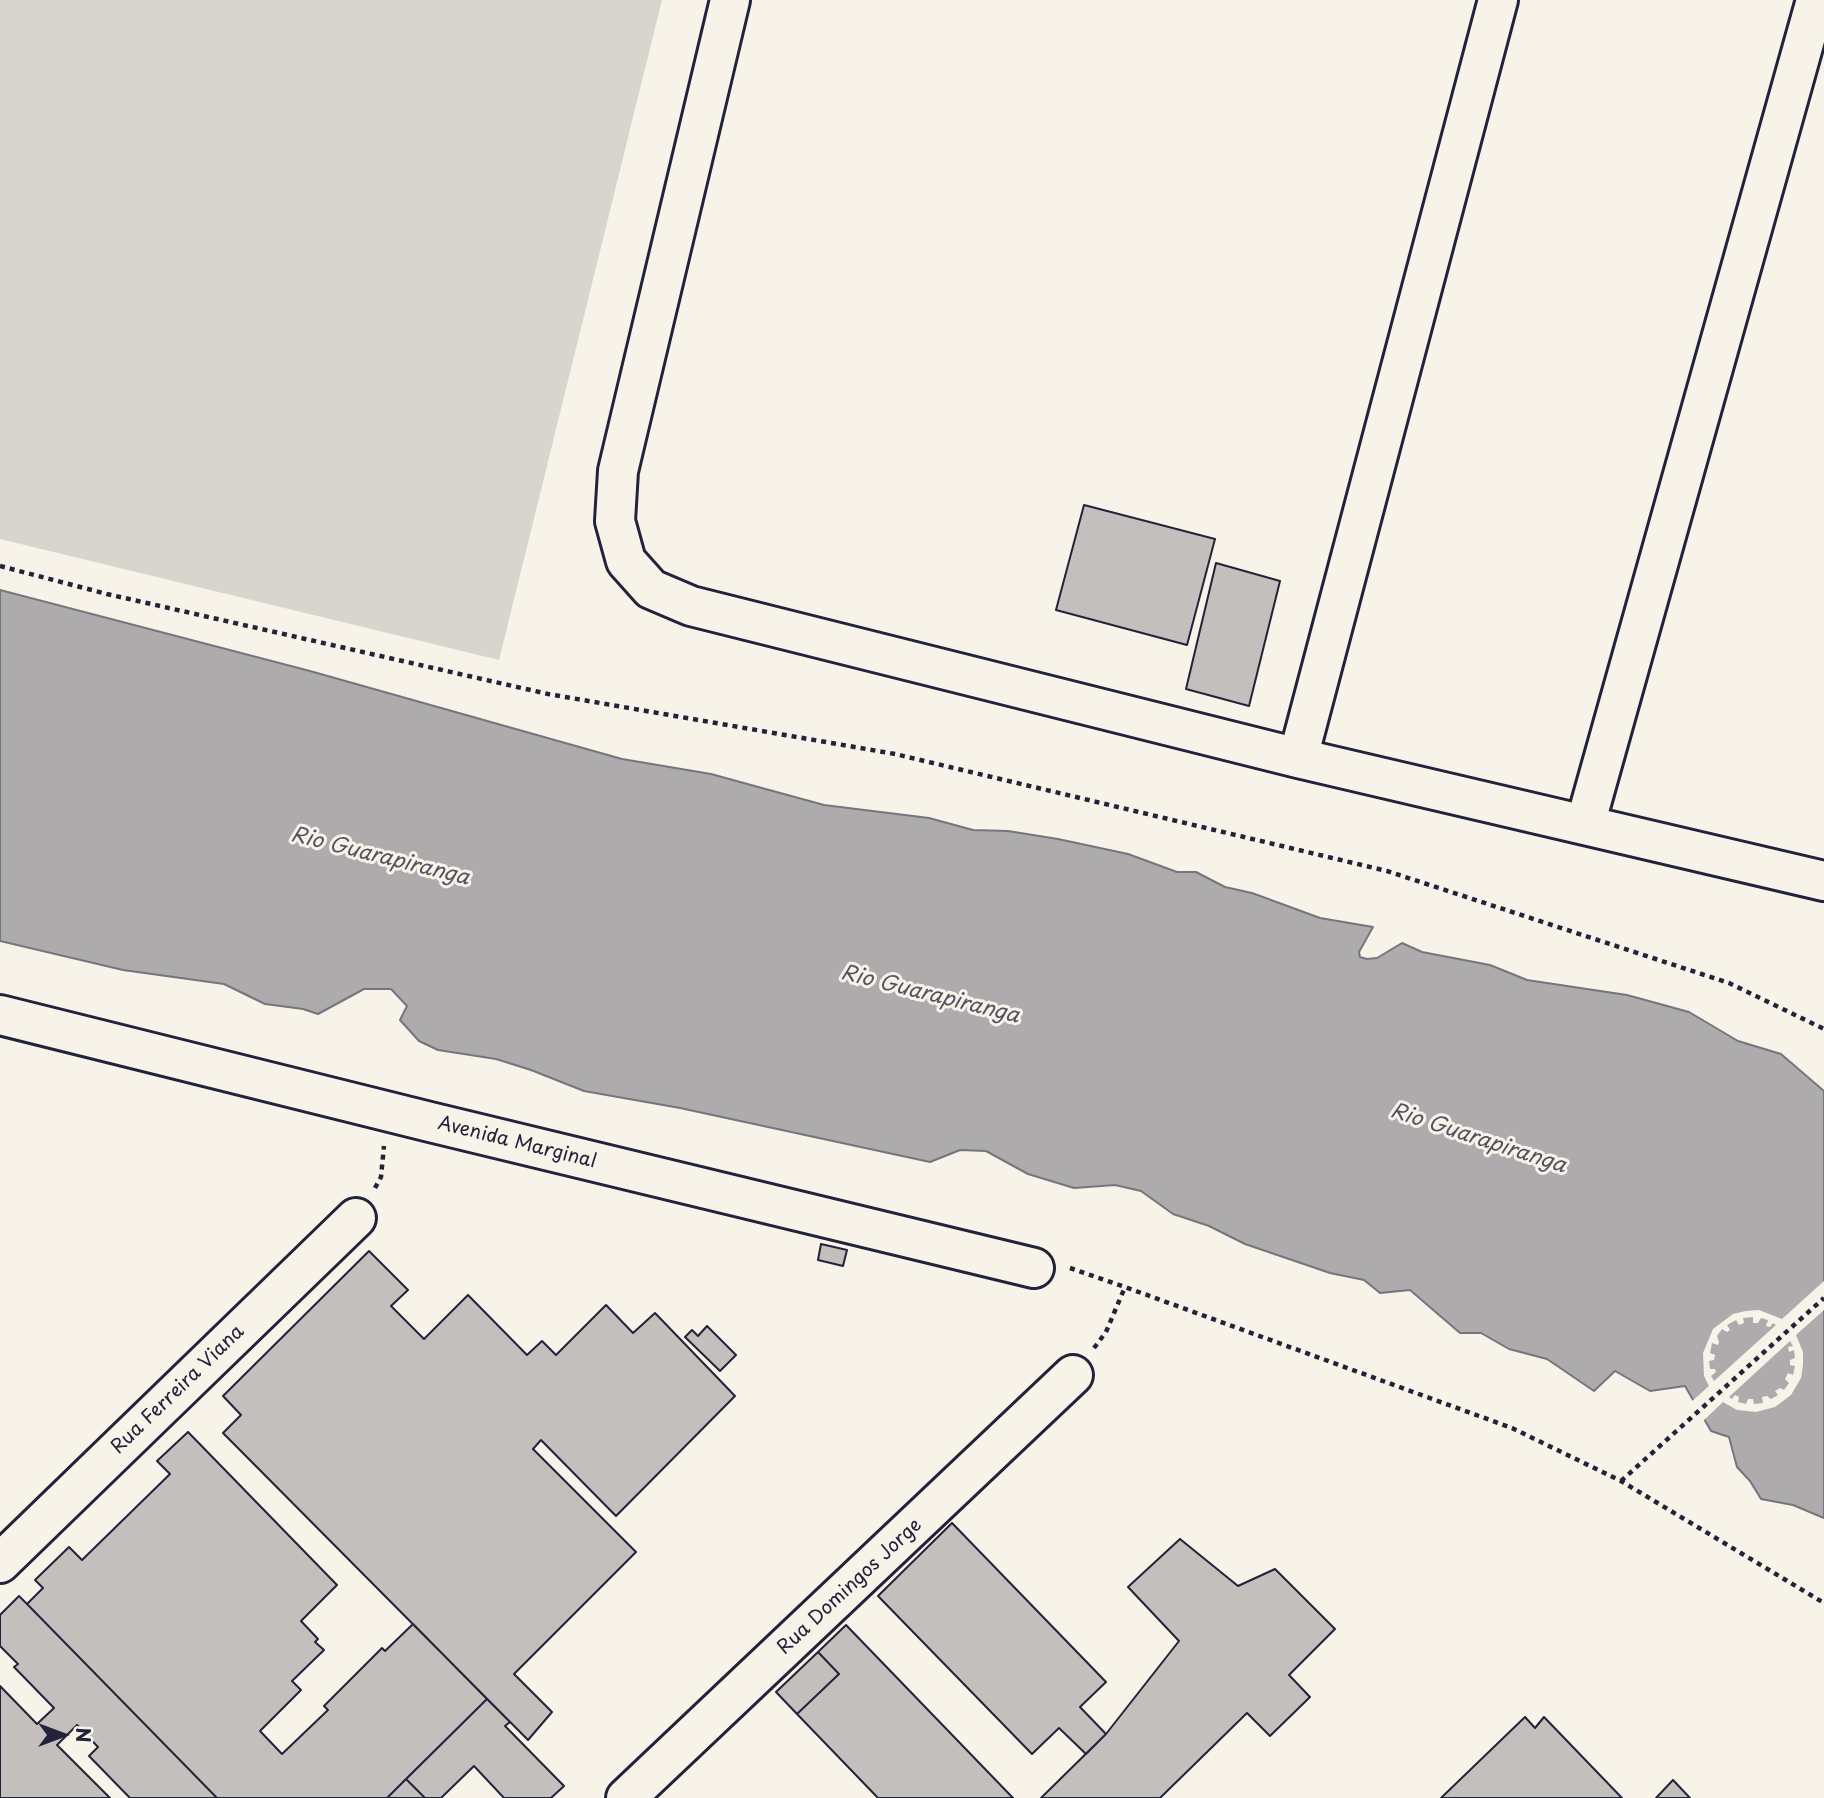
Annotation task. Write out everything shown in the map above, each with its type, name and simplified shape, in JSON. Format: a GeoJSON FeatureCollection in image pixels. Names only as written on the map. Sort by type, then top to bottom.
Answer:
{"type":"FeatureCollection","features":[{"type":"Feature","properties":{"kind":"street"},"geometry":{"type":"LineString","coordinates":[[730,0],[618,471],[615,521],[626,561],[651,589],[691,606],[1298,758],[1824,881]]}},
{"type":"Feature","properties":{"kind":"street"},"geometry":{"type":"LineString","coordinates":[[1298,758],[1498,0]]}},
{"type":"Feature","properties":{"kind":"street"},"geometry":{"type":"LineString","coordinates":[[1585,825],[1816,0]]}},
{"type":"Feature","properties":{"kind":"street","name":"Avenida Marginal"},"geometry":{"type":"LineString","coordinates":[[0,1015],[1034,1268]]}},
{"type":"Feature","properties":{"kind":"street","name":"Rua Ferreira Viana"},"geometry":{"type":"LineString","coordinates":[[0,1563],[356,1218]]}},
{"type":"Feature","properties":{"kind":"street","name":"Rua Domingos Jorge"},"geometry":{"type":"LineString","coordinates":[[626,1798],[1073,1375]]}},
{"type":"Feature","properties":{"kind":"path"},"geometry":{"type":"LineString","coordinates":[[0,566],[107,594],[548,694],[895,754],[1387,871],[1729,983],[1824,1030]]}},
{"type":"Feature","properties":{"kind":"path"},"geometry":{"type":"LineString","coordinates":[[356,1218],[381,1177],[387,1111]]}},
{"type":"Feature","properties":{"kind":"path"},"geometry":{"type":"LineString","coordinates":[[1073,1375],[1106,1332],[1125,1287]]}},
{"type":"Feature","properties":{"kind":"path"},"geometry":{"type":"LineString","coordinates":[[1824,1298],[1622,1481],[1824,1603]]}},
{"type":"Feature","properties":{"kind":"shaded area"},"geometry":{"type":"Polygon","coordinates":[[[0,0],[662,0],[499,660],[0,539],[0,0]]]}},
{"type":"Feature","properties":{"kind":"water","name":"Rio Guarapiranga"},"geometry":{"type":"Polygon","coordinates":[[[0,590],[310,671],[622,759],[711,774],[824,805],[929,818],[973,830],[1008,831],[1128,854],[1177,872],[1196,872],[1225,887],[1252,893],[1320,918],[1373,927],[1359,952],[1360,957],[1377,958],[1402,943],[1422,952],[1490,965],[1527,980],[1627,995],[1689,1012],[1738,1041],[1781,1054],[1824,1091],[1824,1518],[1793,1505],[1761,1499],[1737,1467],[1729,1437],[1711,1431],[1685,1386],[1650,1391],[1615,1371],[1594,1391],[1547,1359],[1509,1349],[1481,1333],[1460,1333],[1410,1290],[1380,1293],[1364,1280],[1330,1273],[1245,1244],[1209,1226],[1173,1214],[1141,1191],[1115,1185],[1074,1188],[1028,1174],[986,1151],[960,1150],[930,1162],[680,1108],[584,1091],[496,1059],[438,1050],[419,1041],[400,1020],[407,1006],[391,989],[364,989],[318,1014],[303,1009],[265,1004],[224,984],[123,970],[0,941],[0,590]]]}},
{"type":"Feature","properties":{"kind":"pier"},"geometry":{"type":"Polygon","coordinates":[[[1824,1281],[1824,1310],[1796,1335],[1803,1352],[1803,1365],[1801,1378],[1791,1395],[1775,1407],[1756,1412],[1737,1410],[1723,1402],[1702,1422],[1690,1403],[1709,1386],[1704,1376],[1703,1353],[1713,1329],[1733,1314],[1746,1311],[1759,1310],[1782,1319],[1824,1281]],[[1753,1317],[1743,1318],[1744,1323],[1739,1325],[1736,1320],[1727,1325],[1730,1330],[1727,1332],[1722,1329],[1717,1336],[1718,1345],[1712,1343],[1710,1353],[1715,1355],[1714,1360],[1709,1361],[1710,1369],[1715,1369],[1716,1372],[1711,1376],[1714,1381],[1776,1325],[1773,1323],[1770,1327],[1766,1326],[1768,1320],[1761,1318],[1758,1323],[1753,1323],[1753,1317]],[[1790,1341],[1729,1397],[1732,1399],[1735,1395],[1739,1397],[1738,1402],[1746,1404],[1748,1399],[1753,1399],[1754,1404],[1763,1403],[1762,1397],[1771,1399],[1778,1395],[1775,1391],[1780,1388],[1784,1390],[1789,1383],[1785,1379],[1788,1373],[1793,1375],[1795,1366],[1790,1365],[1790,1360],[1795,1358],[1794,1350],[1789,1352],[1788,1347],[1793,1346],[1790,1341]]]}},
{"type":"Feature","properties":{"kind":"building"},"geometry":{"type":"Polygon","coordinates":[[[1084,505],[1215,539],[1187,645],[1056,610],[1084,505]]]}},
{"type":"Feature","properties":{"kind":"building"},"geometry":{"type":"Polygon","coordinates":[[[1216,563],[1280,581],[1249,706],[1186,689],[1216,563]]]}},
{"type":"Feature","properties":{"kind":"building"},"geometry":{"type":"Polygon","coordinates":[[[821,1244],[847,1250],[843,1266],[818,1260],[821,1244]]]}},
{"type":"Feature","properties":{"kind":"building"},"geometry":{"type":"Polygon","coordinates":[[[369,1251],[408,1290],[391,1306],[424,1339],[468,1295],[527,1355],[542,1341],[556,1355],[606,1305],[633,1333],[655,1313],[735,1396],[616,1516],[541,1440],[533,1449],[636,1552],[514,1674],[552,1712],[528,1740],[223,1433],[241,1415],[223,1396],[369,1251]]]}},
{"type":"Feature","properties":{"kind":"building"},"geometry":{"type":"Polygon","coordinates":[[[707,1326],[736,1355],[720,1371],[685,1337],[692,1330],[698,1336],[707,1326]]]}},
{"type":"Feature","properties":{"kind":"building"},"geometry":{"type":"Polygon","coordinates":[[[188,1432],[337,1585],[301,1621],[318,1639],[315,1642],[324,1650],[292,1681],[301,1690],[260,1731],[282,1754],[328,1710],[324,1706],[382,1648],[385,1651],[413,1624],[487,1699],[387,1798],[217,1798],[27,1604],[43,1588],[35,1580],[69,1547],[82,1560],[170,1474],[157,1461],[188,1432]]]}},
{"type":"Feature","properties":{"kind":"building"},"geometry":{"type":"Polygon","coordinates":[[[952,1523],[1106,1682],[1080,1707],[1106,1734],[1086,1754],[1059,1728],[1032,1754],[878,1596],[952,1523]]]}},
{"type":"Feature","properties":{"kind":"building"},"geometry":{"type":"Polygon","coordinates":[[[1180,1539],[1238,1586],[1275,1569],[1335,1629],[1289,1675],[1310,1697],[1270,1736],[1247,1713],[1160,1798],[1041,1798],[1106,1734],[1179,1641],[1128,1587],[1180,1539]]]}},
{"type":"Feature","properties":{"kind":"building"},"geometry":{"type":"Polygon","coordinates":[[[19,1596],[217,1798],[130,1798],[89,1756],[98,1747],[77,1725],[57,1745],[110,1798],[0,1798],[0,1686],[37,1724],[54,1708],[14,1667],[18,1664],[0,1646],[0,1615],[19,1596]]]}},
{"type":"Feature","properties":{"kind":"building"},"geometry":{"type":"Polygon","coordinates":[[[846,1625],[1013,1798],[878,1798],[797,1714],[839,1674],[818,1652],[846,1625]]]}},
{"type":"Feature","properties":{"kind":"building"},"geometry":{"type":"Polygon","coordinates":[[[818,1652],[839,1674],[797,1714],[776,1692],[818,1652]]]}},
{"type":"Feature","properties":{"kind":"building"},"geometry":{"type":"Polygon","coordinates":[[[487,1699],[510,1722],[505,1726],[564,1786],[551,1798],[504,1798],[474,1766],[441,1798],[425,1798],[406,1779],[487,1699]]]}},
{"type":"Feature","properties":{"kind":"building"},"geometry":{"type":"Polygon","coordinates":[[[1525,1717],[1535,1728],[1544,1717],[1622,1798],[1441,1798],[1525,1717]]]}},
{"type":"Feature","properties":{"kind":"building"},"geometry":{"type":"Polygon","coordinates":[[[406,1779],[425,1798],[387,1798],[406,1779]]]}},
{"type":"Feature","properties":{"kind":"building"},"geometry":{"type":"Polygon","coordinates":[[[1673,1780],[1690,1798],[1656,1798],[1673,1780]]]}}]}
